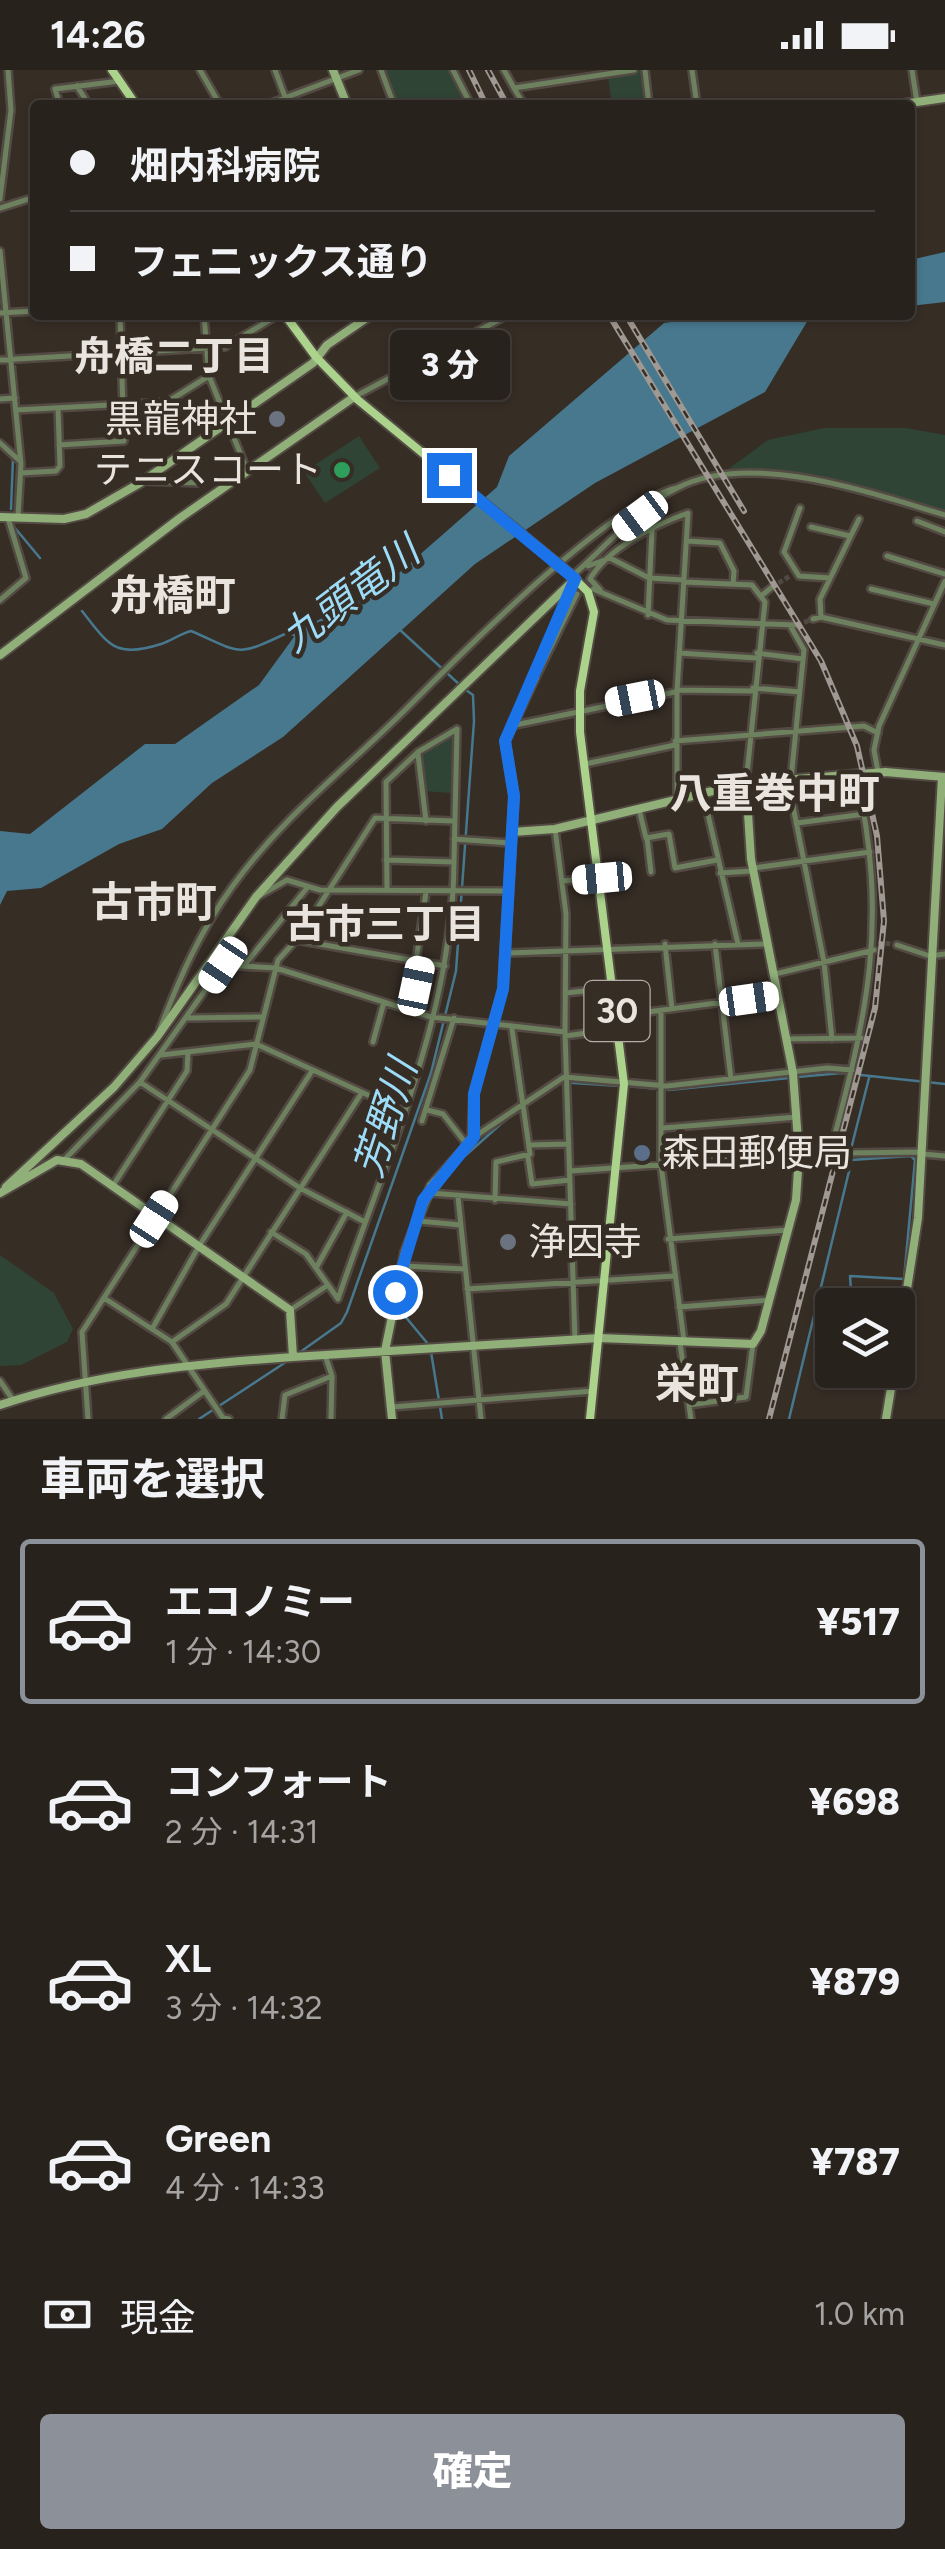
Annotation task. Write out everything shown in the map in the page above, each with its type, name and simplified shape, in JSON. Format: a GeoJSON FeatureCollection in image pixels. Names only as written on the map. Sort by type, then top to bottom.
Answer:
{"type":"FeatureCollection","features":[{"type":"Feature","properties":{"kind":"main road"},"geometry":{"type":"LineString","coordinates":[[112,70],[133,100]]}},
{"type":"Feature","properties":{"kind":"main road","name":"30"},"geometry":{"type":"LineString","coordinates":[[286,320],[316,358],[357,398],[588,592],[594,612],[579,710],[624,1082],[590,1419]]}},
{"type":"Feature","properties":{"kind":"street"},"geometry":{"type":"LineString","coordinates":[[0,199],[9,120],[8,70]]}},
{"type":"Feature","properties":{"kind":"street"},"geometry":{"type":"LineString","coordinates":[[200,70],[217,100]]}},
{"type":"Feature","properties":{"kind":"street"},"geometry":{"type":"LineString","coordinates":[[274,70],[286,100]]}},
{"type":"Feature","properties":{"kind":"street"},"geometry":{"type":"LineString","coordinates":[[288,100],[335,74],[359,70]]}},
{"type":"Feature","properties":{"kind":"street"},"geometry":{"type":"LineString","coordinates":[[381,70],[392,100]]}},
{"type":"Feature","properties":{"kind":"street"},"geometry":{"type":"LineString","coordinates":[[453,70],[468,100]]}},
{"type":"Feature","properties":{"kind":"street"},"geometry":{"type":"LineString","coordinates":[[504,70],[521,100]]}},
{"type":"Feature","properties":{"kind":"street"},"geometry":{"type":"LineString","coordinates":[[514,88],[634,70]]}},
{"type":"Feature","properties":{"kind":"street"},"geometry":{"type":"LineString","coordinates":[[644,70],[648,100]]}},
{"type":"Feature","properties":{"kind":"street"},"geometry":{"type":"LineString","coordinates":[[692,70],[696,100]]}},
{"type":"Feature","properties":{"kind":"street"},"geometry":{"type":"LineString","coordinates":[[912,70],[917,102],[945,98]]}},
{"type":"Feature","properties":{"kind":"street"},"geometry":{"type":"LineString","coordinates":[[335,74],[344,100]]}},
{"type":"Feature","properties":{"kind":"street"},"geometry":{"type":"LineString","coordinates":[[58,100],[55,89],[120,81]]}},
{"type":"Feature","properties":{"kind":"street"},"geometry":{"type":"LineString","coordinates":[[77,86],[86,100]]}},
{"type":"Feature","properties":{"kind":"street"},"geometry":{"type":"LineString","coordinates":[[0,119],[9,120]]}},
{"type":"Feature","properties":{"kind":"street"},"geometry":{"type":"LineString","coordinates":[[0,208],[30,199]]}},
{"type":"Feature","properties":{"kind":"street"},"geometry":{"type":"LineString","coordinates":[[0,250],[3,313],[22,464],[9,517],[26,578],[0,600]]}},
{"type":"Feature","properties":{"kind":"street"},"geometry":{"type":"LineString","coordinates":[[3,313],[30,310]]}},
{"type":"Feature","properties":{"kind":"street"},"geometry":{"type":"LineString","coordinates":[[59,445],[124,441],[120,320]]}},
{"type":"Feature","properties":{"kind":"street"},"geometry":{"type":"LineString","coordinates":[[204,320],[209,376],[248,464],[246,473]]}},
{"type":"Feature","properties":{"kind":"street"},"geometry":{"type":"LineString","coordinates":[[0,360],[236,343],[274,320]]}},
{"type":"Feature","properties":{"kind":"street"},"geometry":{"type":"LineString","coordinates":[[9,517],[75,518],[143,481],[365,320]]}},
{"type":"Feature","properties":{"kind":"street"},"geometry":{"type":"LineString","coordinates":[[0,655],[246,473],[357,398],[499,320]]}},
{"type":"Feature","properties":{"kind":"street"},"geometry":{"type":"LineString","coordinates":[[16,410],[167,402],[209,376]]}},
{"type":"Feature","properties":{"kind":"street"},"geometry":{"type":"LineString","coordinates":[[0,399],[14,398]]}},
{"type":"Feature","properties":{"kind":"street"},"geometry":{"type":"LineString","coordinates":[[22,473],[56,471],[58,408]]}},
{"type":"Feature","properties":{"kind":"street"},"geometry":{"type":"LineString","coordinates":[[0,444],[22,464]]}},
{"type":"Feature","properties":{"kind":"street"},"geometry":{"type":"LineString","coordinates":[[157,1037],[200,937],[254,858],[305,800],[364,749],[451,660],[600,531],[662,491],[728,475],[790,477],[945,515]]}},
{"type":"Feature","properties":{"kind":"street"},"geometry":{"type":"LineString","coordinates":[[143,481],[202,483]]}},
{"type":"Feature","properties":{"kind":"street"},"geometry":{"type":"LineString","coordinates":[[0,1192],[114,1088],[157,1037],[256,897],[337,807],[615,534],[677,488]]}},
{"type":"Feature","properties":{"kind":"street"},"geometry":{"type":"LineString","coordinates":[[800,508],[784,552],[792,574],[830,578]]}},
{"type":"Feature","properties":{"kind":"street"},"geometry":{"type":"LineString","coordinates":[[677,800],[675,743],[677,691],[680,653],[682,621],[684,581],[687,541],[688,513],[652,530],[610,558],[590,579],[596,590],[648,615],[682,621],[794,626],[804,650],[789,779],[824,962],[832,1039]]}},
{"type":"Feature","properties":{"kind":"street"},"geometry":{"type":"LineString","coordinates":[[821,617],[820,599],[859,519]]}},
{"type":"Feature","properties":{"kind":"street"},"geometry":{"type":"LineString","coordinates":[[917,521],[945,530]]}},
{"type":"Feature","properties":{"kind":"street"},"geometry":{"type":"LineString","coordinates":[[810,528],[850,536]]}},
{"type":"Feature","properties":{"kind":"street"},"geometry":{"type":"LineString","coordinates":[[648,615],[652,530]]}},
{"type":"Feature","properties":{"kind":"street"},"geometry":{"type":"LineString","coordinates":[[687,541],[720,543],[734,571],[733,584]]}},
{"type":"Feature","properties":{"kind":"street"},"geometry":{"type":"LineString","coordinates":[[878,772],[874,750],[878,733],[916,637],[945,578],[887,556]]}},
{"type":"Feature","properties":{"kind":"street"},"geometry":{"type":"LineString","coordinates":[[580,569],[610,558],[649,578],[752,584],[765,602],[756,656],[746,783],[753,869],[793,1076],[800,1155],[798,1189],[769,1300],[753,1344],[746,1397],[689,1405]]}},
{"type":"Feature","properties":{"kind":"street"},"geometry":{"type":"LineString","coordinates":[[536,677],[572,578]]}},
{"type":"Feature","properties":{"kind":"street"},"geometry":{"type":"LineString","coordinates":[[761,596],[772,587]]}},
{"type":"Feature","properties":{"kind":"street"},"geometry":{"type":"LineString","coordinates":[[872,589],[934,604]]}},
{"type":"Feature","properties":{"kind":"street"},"geometry":{"type":"LineString","coordinates":[[474,1137],[474,1094],[501,1005],[505,953],[514,796],[504,747],[577,594]]}},
{"type":"Feature","properties":{"kind":"street"},"geometry":{"type":"LineString","coordinates":[[813,620],[821,617],[945,645]]}},
{"type":"Feature","properties":{"kind":"street"},"geometry":{"type":"LineString","coordinates":[[680,653],[803,659]]}},
{"type":"Feature","properties":{"kind":"street"},"geometry":{"type":"LineString","coordinates":[[512,726],[677,691],[800,692]]}},
{"type":"Feature","properties":{"kind":"street"},"geometry":{"type":"LineString","coordinates":[[585,764],[675,743],[749,735],[864,726],[878,733]]}},
{"type":"Feature","properties":{"kind":"street"},"geometry":{"type":"LineString","coordinates":[[271,1232],[306,1254],[338,1300],[403,1111],[445,966],[454,892],[457,729],[418,752],[386,782],[387,890]]}},
{"type":"Feature","properties":{"kind":"street"},"geometry":{"type":"LineString","coordinates":[[418,752],[426,821]]}},
{"type":"Feature","properties":{"kind":"street"},"geometry":{"type":"LineString","coordinates":[[512,832],[555,829],[746,783],[878,772],[943,777],[918,1218],[907,1288]]}},
{"type":"Feature","properties":{"kind":"street"},"geometry":{"type":"LineString","coordinates":[[570,1171],[830,1153],[861,1038],[875,945],[870,852],[856,774]]}},
{"type":"Feature","properties":{"kind":"street"},"geometry":{"type":"LineString","coordinates":[[703,794],[738,944]]}},
{"type":"Feature","properties":{"kind":"street"},"geometry":{"type":"LineString","coordinates":[[639,809],[651,872]]}},
{"type":"Feature","properties":{"kind":"street"},"geometry":{"type":"LineString","coordinates":[[796,823],[865,814]]}},
{"type":"Feature","properties":{"kind":"street"},"geometry":{"type":"LineString","coordinates":[[88,1419],[82,1332],[250,1070],[276,968],[376,818],[454,821]]}},
{"type":"Feature","properties":{"kind":"street"},"geometry":{"type":"LineString","coordinates":[[555,829],[566,950],[575,1340]]}},
{"type":"Feature","properties":{"kind":"street"},"geometry":{"type":"LineString","coordinates":[[647,838],[669,834],[675,868],[717,860]]}},
{"type":"Feature","properties":{"kind":"street"},"geometry":{"type":"LineString","coordinates":[[454,839],[511,844]]}},
{"type":"Feature","properties":{"kind":"street"},"geometry":{"type":"LineString","coordinates":[[720,874],[870,852]]}},
{"type":"Feature","properties":{"kind":"street"},"geometry":{"type":"LineString","coordinates":[[386,860],[454,862]]}},
{"type":"Feature","properties":{"kind":"street"},"geometry":{"type":"LineString","coordinates":[[562,881],[602,878]]}},
{"type":"Feature","properties":{"kind":"street"},"geometry":{"type":"LineString","coordinates":[[256,897],[282,881],[330,889],[508,891]]}},
{"type":"Feature","properties":{"kind":"street"},"geometry":{"type":"LineString","coordinates":[[245,964],[308,888]]}},
{"type":"Feature","properties":{"kind":"street"},"geometry":{"type":"LineString","coordinates":[[412,1010],[426,892]]}},
{"type":"Feature","properties":{"kind":"street"},"geometry":{"type":"LineString","coordinates":[[296,940],[445,966]]}},
{"type":"Feature","properties":{"kind":"street"},"geometry":{"type":"LineString","coordinates":[[505,953],[666,944],[767,944]]}},
{"type":"Feature","properties":{"kind":"street"},"geometry":{"type":"LineString","coordinates":[[666,944],[672,1009]]}},
{"type":"Feature","properties":{"kind":"street"},"geometry":{"type":"LineString","coordinates":[[715,944],[731,1079]]}},
{"type":"Feature","properties":{"kind":"street"},"geometry":{"type":"LineString","coordinates":[[773,974],[875,945]]}},
{"type":"Feature","properties":{"kind":"street"},"geometry":{"type":"LineString","coordinates":[[897,945],[930,956],[945,954]]}},
{"type":"Feature","properties":{"kind":"street"},"geometry":{"type":"LineString","coordinates":[[0,1192],[64,1160],[140,1082],[223,965],[276,968],[431,1018],[565,1034],[619,1028]]}},
{"type":"Feature","properties":{"kind":"street"},"geometry":{"type":"LineString","coordinates":[[566,993],[614,987]]}},
{"type":"Feature","properties":{"kind":"street"},"geometry":{"type":"LineString","coordinates":[[618,1016],[777,996]]}},
{"type":"Feature","properties":{"kind":"street"},"geometry":{"type":"LineString","coordinates":[[373,1042],[384,1001]]}},
{"type":"Feature","properties":{"kind":"street"},"geometry":{"type":"LineString","coordinates":[[662,1010],[665,1086],[661,1164],[691,1419]]}},
{"type":"Feature","properties":{"kind":"street"},"geometry":{"type":"LineString","coordinates":[[187,1018],[263,1017]]}},
{"type":"Feature","properties":{"kind":"street"},"geometry":{"type":"LineString","coordinates":[[422,1120],[454,1018]]}},
{"type":"Feature","properties":{"kind":"street"},"geometry":{"type":"LineString","coordinates":[[512,1029],[530,1145],[532,1184],[570,1180]]}},
{"type":"Feature","properties":{"kind":"street"},"geometry":{"type":"LineString","coordinates":[[786,1040],[861,1038]]}},
{"type":"Feature","properties":{"kind":"street"},"geometry":{"type":"LineString","coordinates":[[161,1055],[256,1044],[361,1094]]}},
{"type":"Feature","properties":{"kind":"street"},"geometry":{"type":"LineString","coordinates":[[112,1187],[187,1071],[188,1054]]}},
{"type":"Feature","properties":{"kind":"street"},"geometry":{"type":"LineString","coordinates":[[392,1419],[384,1351],[414,1220],[428,1192],[474,1137],[553,1081],[568,1077],[665,1086],[852,1070]]}},
{"type":"Feature","properties":{"kind":"street"},"geometry":{"type":"LineString","coordinates":[[152,1329],[199,1246],[312,1071]]}},
{"type":"Feature","properties":{"kind":"street"},"geometry":{"type":"LineString","coordinates":[[140,1082],[300,1188],[364,1222]]}},
{"type":"Feature","properties":{"kind":"street"},"geometry":{"type":"LineString","coordinates":[[172,1342],[226,1304],[364,1090],[403,1111]]}},
{"type":"Feature","properties":{"kind":"street"},"geometry":{"type":"LineString","coordinates":[[427,1110],[444,1114],[468,1146]]}},
{"type":"Feature","properties":{"kind":"street"},"geometry":{"type":"LineString","coordinates":[[663,1128],[797,1118]]}},
{"type":"Feature","properties":{"kind":"street"},"geometry":{"type":"LineString","coordinates":[[530,1145],[570,1144]]}},
{"type":"Feature","properties":{"kind":"street"},"geometry":{"type":"LineString","coordinates":[[848,1153],[945,1156]]}},
{"type":"Feature","properties":{"kind":"street"},"geometry":{"type":"LineString","coordinates":[[495,1200],[496,1162],[528,1157]]}},
{"type":"Feature","properties":{"kind":"street"},"geometry":{"type":"LineString","coordinates":[[64,1160],[81,1164],[154,1219],[290,1310]]}},
{"type":"Feature","properties":{"kind":"street"},"geometry":{"type":"LineString","coordinates":[[428,1192],[571,1204]]}},
{"type":"Feature","properties":{"kind":"street"},"geometry":{"type":"LineString","coordinates":[[458,1197],[481,1419]]}},
{"type":"Feature","properties":{"kind":"street"},"geometry":{"type":"LineString","coordinates":[[316,1268],[346,1212]]}},
{"type":"Feature","properties":{"kind":"street"},"geometry":{"type":"LineString","coordinates":[[414,1220],[461,1225]]}},
{"type":"Feature","properties":{"kind":"street"},"geometry":{"type":"LineString","coordinates":[[668,1239],[788,1230]]}},
{"type":"Feature","properties":{"kind":"street"},"geometry":{"type":"LineString","coordinates":[[401,1266],[465,1269]]}},
{"type":"Feature","properties":{"kind":"street"},"geometry":{"type":"LineString","coordinates":[[468,1289],[674,1276]]}},
{"type":"Feature","properties":{"kind":"street"},"geometry":{"type":"LineString","coordinates":[[290,1310],[328,1285]]}},
{"type":"Feature","properties":{"kind":"street"},"geometry":{"type":"LineString","coordinates":[[104,1298],[172,1342],[223,1418],[229,1419]]}},
{"type":"Feature","properties":{"kind":"street"},"geometry":{"type":"LineString","coordinates":[[678,1308],[769,1300]]}},
{"type":"Feature","properties":{"kind":"street"},"geometry":{"type":"LineString","coordinates":[[290,1310],[293,1357]]}},
{"type":"Feature","properties":{"kind":"street"},"geometry":{"type":"LineString","coordinates":[[0,1404],[85,1380],[185,1364],[600,1338],[753,1344]]}},
{"type":"Feature","properties":{"kind":"street"},"geometry":{"type":"LineString","coordinates":[[325,1356],[332,1376],[331,1419]]}},
{"type":"Feature","properties":{"kind":"street"},"geometry":{"type":"LineString","coordinates":[[282,1419],[285,1395],[332,1376]]}},
{"type":"Feature","properties":{"kind":"street"},"geometry":{"type":"LineString","coordinates":[[0,1381],[13,1400]]}},
{"type":"Feature","properties":{"kind":"street"},"geometry":{"type":"LineString","coordinates":[[886,1419],[891,1388]]}},
{"type":"Feature","properties":{"kind":"street"},"geometry":{"type":"LineString","coordinates":[[391,1408],[593,1390]]}},
{"type":"Feature","properties":{"kind":"street"},"geometry":{"type":"LineString","coordinates":[[166,1419],[204,1391]]}},
{"type":"Feature","properties":{"kind":"green space"},"geometry":{"type":"Polygon","coordinates":[[[381,70],[454,70],[469,100],[392,100],[381,70]]]}},
{"type":"Feature","properties":{"kind":"green space"},"geometry":{"type":"Polygon","coordinates":[[[645,70],[648,100],[611,100],[608,76],[645,70]]]}},
{"type":"Feature","properties":{"kind":"green space"},"geometry":{"type":"Polygon","coordinates":[[[824,428],[906,428],[945,435],[945,519],[827,486],[727,470],[768,440],[824,428]]]}},
{"type":"Feature","properties":{"kind":"green space","name":"テニスコート"},"geometry":{"type":"Polygon","coordinates":[[[359,436],[380,468],[325,503],[304,472],[359,436]]]}},
{"type":"Feature","properties":{"kind":"green space"},"geometry":{"type":"Polygon","coordinates":[[[457,730],[452,793],[422,791],[418,752],[457,730]]]}},
{"type":"Feature","properties":{"kind":"green space"},"geometry":{"type":"Polygon","coordinates":[[[0,1255],[54,1293],[73,1329],[67,1342],[21,1365],[0,1366],[0,1255]]]}},
{"type":"Feature","properties":{"kind":"water"},"geometry":{"type":"Polygon","coordinates":[[[945,252],[945,302],[915,305],[915,259],[945,252]]]}},
{"type":"Feature","properties":{"kind":"water"},"geometry":{"type":"Polygon","coordinates":[[[808,320],[765,392],[595,483],[475,564],[283,737],[212,783],[162,829],[119,844],[41,888],[7,891],[0,905],[0,831],[30,834],[145,744],[175,744],[259,685],[299,630],[384,586],[497,487],[509,456],[664,323],[808,320]]]}},
{"type":"Feature","properties":{"kind":"waterway"},"geometry":{"type":"LineString","coordinates":[[11,509],[13,458]]}},
{"type":"Feature","properties":{"kind":"waterway"},"geometry":{"type":"LineString","coordinates":[[15,528],[40,558]]}},
{"type":"Feature","properties":{"kind":"waterway","name":"九頭竜川"},"geometry":{"type":"LineString","coordinates":[[82,611],[107,640],[123,649],[146,648],[191,631],[239,650],[287,633],[294,635]]}},
{"type":"Feature","properties":{"kind":"waterway","name":"芳野川"},"geometry":{"type":"LineString","coordinates":[[399,629],[460,685]]}},
{"type":"Feature","properties":{"kind":"waterway","name":"芳野川"},"geometry":{"type":"LineString","coordinates":[[296,1355],[341,1323],[347,1312],[431,1073],[456,971],[474,721],[473,695],[466,690]]}},
{"type":"Feature","properties":{"kind":"waterway"},"geometry":{"type":"LineString","coordinates":[[797,1077],[842,1073],[945,1084]]}},
{"type":"Feature","properties":{"kind":"waterway"},"geometry":{"type":"LineString","coordinates":[[628,1086],[669,1090],[789,1078]]}},
{"type":"Feature","properties":{"kind":"waterway"},"geometry":{"type":"LineString","coordinates":[[851,1149],[869,1078]]}},
{"type":"Feature","properties":{"kind":"waterway"},"geometry":{"type":"LineString","coordinates":[[558,1082],[620,1086]]}},
{"type":"Feature","properties":{"kind":"waterway"},"geometry":{"type":"LineString","coordinates":[[428,1203],[457,1163],[511,1115]]}},
{"type":"Feature","properties":{"kind":"waterway"},"geometry":{"type":"LineString","coordinates":[[851,1160],[911,1156],[915,1160],[904,1279],[850,1276],[851,1288]]}},
{"type":"Feature","properties":{"kind":"waterway"},"geometry":{"type":"LineString","coordinates":[[789,1419],[851,1163]]}},
{"type":"Feature","properties":{"kind":"waterway"},"geometry":{"type":"LineString","coordinates":[[406,1265],[412,1243]]}},
{"type":"Feature","properties":{"kind":"waterway"},"geometry":{"type":"LineString","coordinates":[[400,1297],[404,1315],[428,1344]]}},
{"type":"Feature","properties":{"kind":"waterway"},"geometry":{"type":"LineString","coordinates":[[431,1352],[442,1419]]}},
{"type":"Feature","properties":{"kind":"waterway","name":"芳野川"},"geometry":{"type":"LineString","coordinates":[[199,1419],[289,1360]]}},
{"type":"Feature","properties":{"kind":"tunnel"},"geometry":{"type":"LineString","coordinates":[[772,587],[790,576]]}},
{"type":"Feature","properties":{"kind":"tunnel"},"geometry":{"type":"LineString","coordinates":[[797,625],[813,619]]}},
{"type":"Feature","properties":{"kind":"tunnel"},"geometry":{"type":"LineString","coordinates":[[878,942],[897,945]]}},
{"type":"Feature","properties":{"kind":"railway"},"geometry":{"type":"LineString","coordinates":[[469,70],[484,100]]}},
{"type":"Feature","properties":{"kind":"railway"},"geometry":{"type":"LineString","coordinates":[[488,70],[504,100]]}},
{"type":"Feature","properties":{"kind":"railway"},"geometry":{"type":"LineString","coordinates":[[612,320],[821,661],[857,746],[877,836],[884,921],[875,1008],[769,1419]]}},
{"type":"Feature","properties":{"kind":"railway"},"geometry":{"type":"LineString","coordinates":[[629,320],[744,511]]}},
{"type":"Feature","properties":{"kind":"place","name":"黒龍神社"},"geometry":{"type":"Point","coordinates":[277,419]}},
{"type":"Feature","properties":{"kind":"place","name":"テニスコート"},"geometry":{"type":"Point","coordinates":[342,470]}},
{"type":"Feature","properties":{"kind":"place","name":"森田郵便局"},"geometry":{"type":"Point","coordinates":[642,1153]}},
{"type":"Feature","properties":{"kind":"place","name":"浄因寺"},"geometry":{"type":"Point","coordinates":[508,1242]}},
{"type":"Feature","properties":{"kind":"district","name":"舟橋二丁目"},"geometry":{"type":"Point","coordinates":[174,356]}},
{"type":"Feature","properties":{"kind":"district","name":"舟橋町"},"geometry":{"type":"Point","coordinates":[173,595]}},
{"type":"Feature","properties":{"kind":"district","name":"八重巻中町"},"geometry":{"type":"Point","coordinates":[775,793]}},
{"type":"Feature","properties":{"kind":"district","name":"古市町"},"geometry":{"type":"Point","coordinates":[154,902]}},
{"type":"Feature","properties":{"kind":"district","name":"古市三丁目"},"geometry":{"type":"Point","coordinates":[385,924]}},
{"type":"Feature","properties":{"kind":"district","name":"栄町"},"geometry":{"type":"Point","coordinates":[697,1383]}},
{"type":"Feature","properties":{"kind":"route"},"geometry":{"type":"LineString","coordinates":[[395,1292],[423,1200],[446,1166],[474,1137],[472,1104],[503,989],[514,796],[505,741],[536,677],[575,579],[449,475]]}}]}
